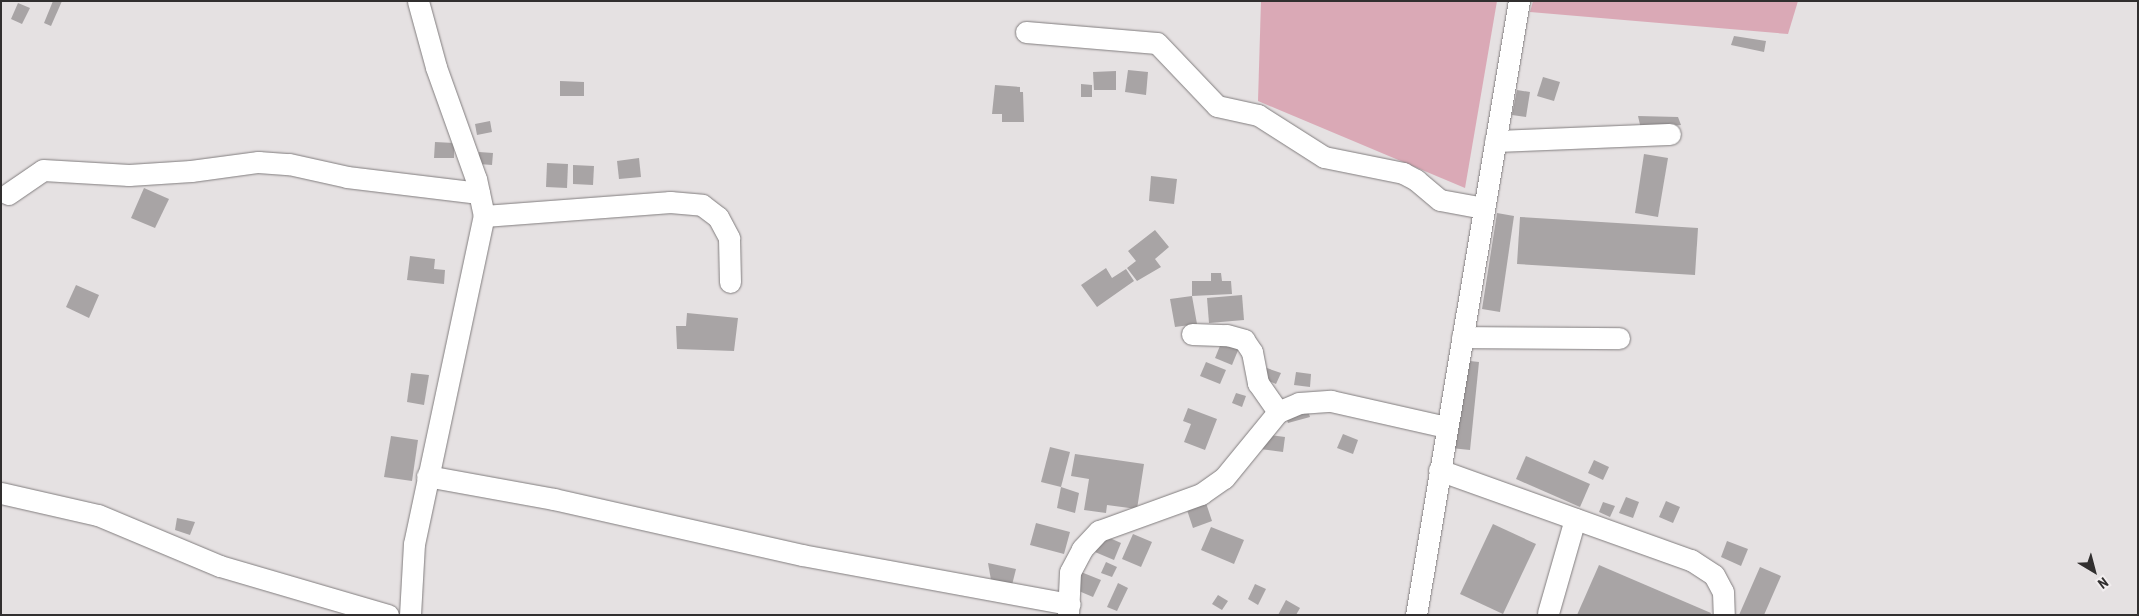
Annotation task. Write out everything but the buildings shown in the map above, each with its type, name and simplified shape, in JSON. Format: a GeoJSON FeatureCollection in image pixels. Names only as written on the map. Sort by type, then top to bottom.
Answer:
{"type":"FeatureCollection","features":[{"type":"Feature","properties":{"kind":"street"},"geometry":{"type":"LineString","coordinates":[[406,612],[414,544],[427,476],[484,216],[465,143],[436,67],[418,1]]}},
{"type":"Feature","properties":{"kind":"street"},"geometry":{"type":"LineString","coordinates":[[1416,615],[1518,1]]}},
{"type":"Feature","properties":{"kind":"street"},"geometry":{"type":"LineString","coordinates":[[1026,32],[1157,43],[1217,106],[1258,115],[1324,157],[1403,173],[1416,180],[1440,200],[1484,208]]}},
{"type":"Feature","properties":{"kind":"street"},"geometry":{"type":"LineString","coordinates":[[1495,141],[1670,134]]}},
{"type":"Feature","properties":{"kind":"street"},"geometry":{"type":"LineString","coordinates":[[8,194],[31,176],[48,169],[129,175],[191,171],[258,162],[289,164],[347,177],[479,193]]}},
{"type":"Feature","properties":{"kind":"street"},"geometry":{"type":"LineString","coordinates":[[484,216],[661,202],[702,206],[718,217],[729,238],[730,282]]}},
{"type":"Feature","properties":{"kind":"street"},"geometry":{"type":"LineString","coordinates":[[1192,334],[1226,335],[1244,340],[1252,352],[1258,383],[1278,412]]}},
{"type":"Feature","properties":{"kind":"street"},"geometry":{"type":"LineString","coordinates":[[1462,337],[1619,338]]}},
{"type":"Feature","properties":{"kind":"street"},"geometry":{"type":"LineString","coordinates":[[427,476],[554,499],[773,549],[1069,609],[1070,572],[1082,549],[1099,531],[1201,494],[1224,478],[1278,412],[1299,403],[1331,401],[1446,427]]}},
{"type":"Feature","properties":{"kind":"street"},"geometry":{"type":"LineString","coordinates":[[1439,470],[1691,560],[1714,576],[1723,592],[1724,615]]}},
{"type":"Feature","properties":{"kind":"street"},"geometry":{"type":"LineString","coordinates":[[1,493],[98,515],[220,566],[388,615]]}},
{"type":"Feature","properties":{"kind":"street"},"geometry":{"type":"LineString","coordinates":[[1548,613],[1575,519]]}},
{"type":"Feature","properties":{"kind":"shaded area"},"geometry":{"type":"Polygon","coordinates":[[[1261,1],[1497,1],[1465,188],[1258,101],[1261,1]]]}},
{"type":"Feature","properties":{"kind":"shaded area"},"geometry":{"type":"Polygon","coordinates":[[[1533,1],[1798,1],[1788,34],[1530,12],[1533,1]]]}}]}
